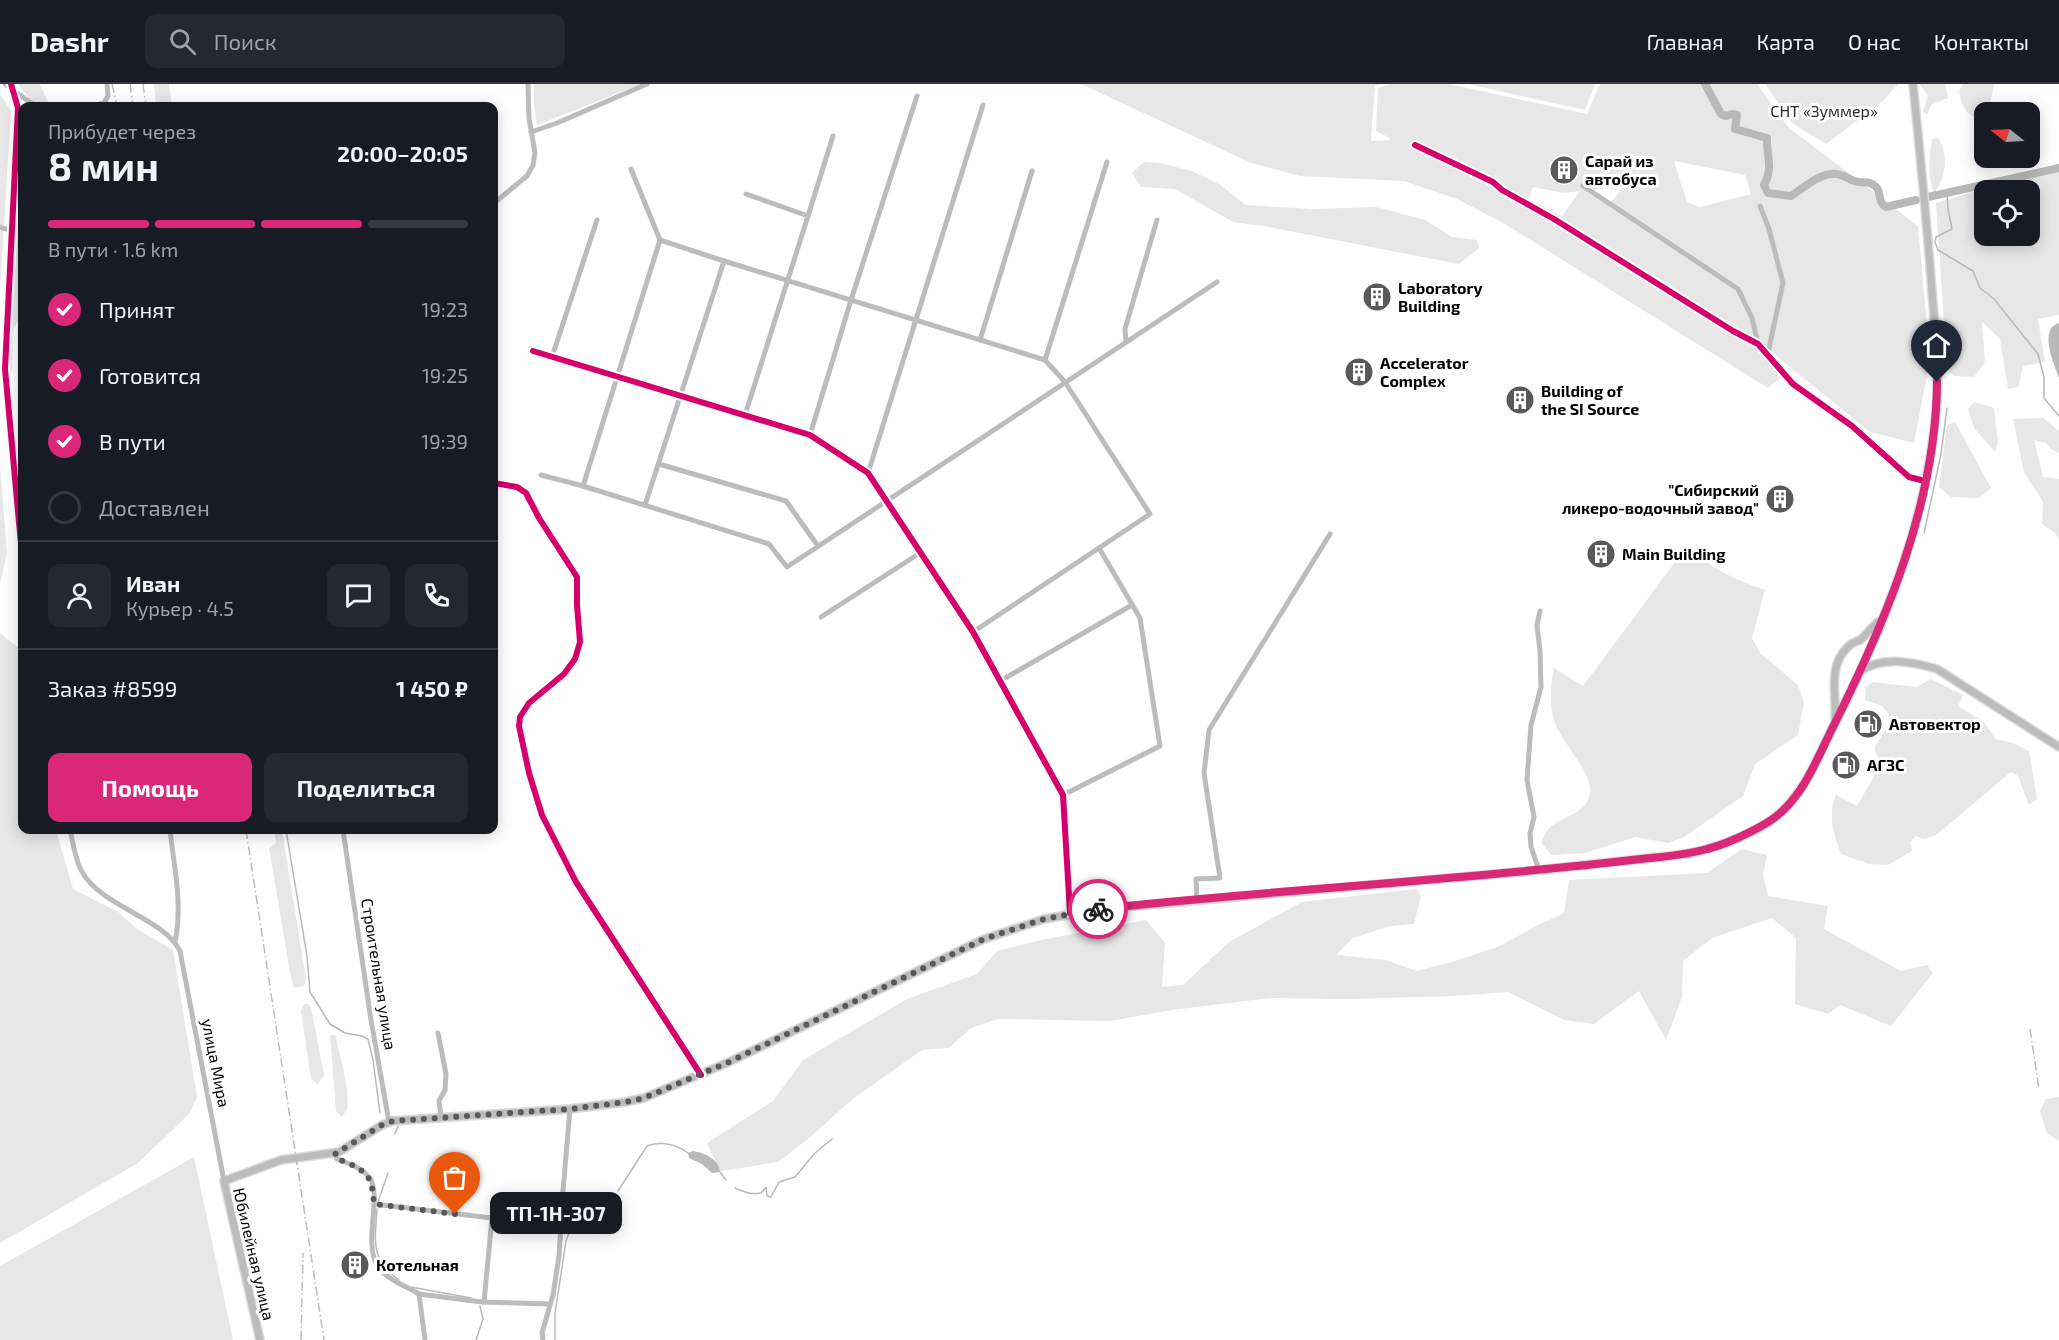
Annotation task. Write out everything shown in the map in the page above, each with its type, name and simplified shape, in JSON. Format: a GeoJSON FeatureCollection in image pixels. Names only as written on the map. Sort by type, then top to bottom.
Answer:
{"type":"FeatureCollection","features":[{"type":"Feature","properties":{"kind":"main road","name":"Юбилейная улица"},"geometry":{"type":"LineString","coordinates":[[260,1340],[224,1181],[281,1160],[335,1154],[389,1122],[570,1109],[644,1098],[701,1075],[984,939],[1070,913],[1539,870],[1687,854],[1708,849],[1768,822],[1792,800],[1810,775],[1861,671],[1901,570],[1925,481],[1933,439],[1937,364],[1925,197],[1913,84]]}},
{"type":"Feature","properties":{"kind":"main road"},"geometry":{"type":"LineString","coordinates":[[1835,723],[1836,665],[1847,647],[1860,640],[1882,619]]}},
{"type":"Feature","properties":{"kind":"main road"},"geometry":{"type":"LineString","coordinates":[[1860,640],[1869,642],[1870,655],[1874,660],[1911,663],[1937,669],[2059,747]]}},
{"type":"Feature","properties":{"kind":"main road"},"geometry":{"type":"LineString","coordinates":[[1861,671],[1883,662]]}},
{"type":"Feature","properties":{"kind":"main road"},"geometry":{"type":"LineString","coordinates":[[1836,698],[1842,699],[1849,696]]}},
{"type":"Feature","properties":{"kind":"street"},"geometry":{"type":"LineString","coordinates":[[5,84],[29,102]]}},
{"type":"Feature","properties":{"kind":"street"},"geometry":{"type":"LineString","coordinates":[[105,102],[108,96],[107,84]]}},
{"type":"Feature","properties":{"kind":"street"},"geometry":{"type":"LineString","coordinates":[[498,200],[529,173],[535,153],[528,118],[528,84]]}},
{"type":"Feature","properties":{"kind":"street"},"geometry":{"type":"LineString","coordinates":[[531,132],[647,84]]}},
{"type":"Feature","properties":{"kind":"street"},"geometry":{"type":"LineString","coordinates":[[11,87],[18,108],[5,369],[18,511]]}},
{"type":"Feature","properties":{"kind":"street"},"geometry":{"type":"LineString","coordinates":[[810,435],[917,96]]}},
{"type":"Feature","properties":{"kind":"street"},"geometry":{"type":"LineString","coordinates":[[868,473],[983,105]]}},
{"type":"Feature","properties":{"kind":"street"},"geometry":{"type":"LineString","coordinates":[[745,415],[833,136]]}},
{"type":"Feature","properties":{"kind":"street"},"geometry":{"type":"LineString","coordinates":[[1414,145],[1493,182],[1502,190],[1564,225],[1733,331],[1758,344],[1793,384],[1852,426],[1909,477],[1925,481]]}},
{"type":"Feature","properties":{"kind":"street"},"geometry":{"type":"LineString","coordinates":[[1045,360],[1107,162]]}},
{"type":"Feature","properties":{"kind":"street"},"geometry":{"type":"LineString","coordinates":[[583,486],[660,240],[631,169]]}},
{"type":"Feature","properties":{"kind":"street"},"geometry":{"type":"LineString","coordinates":[[980,340],[1032,171]]}},
{"type":"Feature","properties":{"kind":"street"},"geometry":{"type":"LineString","coordinates":[[1583,186],[1738,289],[1752,318],[1758,344]]}},
{"type":"Feature","properties":{"kind":"street"},"geometry":{"type":"LineString","coordinates":[[746,194],[808,216]]}},
{"type":"Feature","properties":{"kind":"street"},"geometry":{"type":"LineString","coordinates":[[1760,206],[1769,229],[1783,284],[1768,353]]}},
{"type":"Feature","properties":{"kind":"street"},"geometry":{"type":"LineString","coordinates":[[552,357],[597,220]]}},
{"type":"Feature","properties":{"kind":"street"},"geometry":{"type":"LineString","coordinates":[[1126,342],[1125,329],[1157,220]]}},
{"type":"Feature","properties":{"kind":"street"},"geometry":{"type":"LineString","coordinates":[[0,226],[12,231]]}},
{"type":"Feature","properties":{"kind":"street"},"geometry":{"type":"LineString","coordinates":[[660,240],[1045,360],[1065,382],[1150,514],[973,632]]}},
{"type":"Feature","properties":{"kind":"street"},"geometry":{"type":"LineString","coordinates":[[645,505],[724,261]]}},
{"type":"Feature","properties":{"kind":"street"},"geometry":{"type":"LineString","coordinates":[[542,475],[769,544],[787,567],[1217,282]]}},
{"type":"Feature","properties":{"kind":"street"},"geometry":{"type":"LineString","coordinates":[[533,351],[810,435],[868,473],[884,501],[973,632],[1064,795],[1070,913]]}},
{"type":"Feature","properties":{"kind":"street"},"geometry":{"type":"LineString","coordinates":[[659,464],[786,501],[818,546]]}},
{"type":"Feature","properties":{"kind":"street"},"geometry":{"type":"LineString","coordinates":[[498,484],[517,487],[526,493],[539,518],[577,576],[580,642],[575,659],[564,674],[529,703],[520,717],[519,726],[542,815],[576,882],[701,1075]]}},
{"type":"Feature","properties":{"kind":"street"},"geometry":{"type":"LineString","coordinates":[[1197,901],[1196,879],[1220,878],[1204,773],[1209,730],[1330,534]]}},
{"type":"Feature","properties":{"kind":"street"},"geometry":{"type":"LineString","coordinates":[[1064,795],[1160,746],[1140,618],[1099,548]]}},
{"type":"Feature","properties":{"kind":"street"},"geometry":{"type":"LineString","coordinates":[[821,617],[920,553]]}},
{"type":"Feature","properties":{"kind":"street"},"geometry":{"type":"LineString","coordinates":[[1000,681],[1132,605]]}},
{"type":"Feature","properties":{"kind":"street"},"geometry":{"type":"LineString","coordinates":[[1539,870],[1531,847],[1530,833],[1534,818],[1527,780],[1531,725],[1541,687],[1537,625],[1540,611]]}},
{"type":"Feature","properties":{"kind":"street"},"geometry":{"type":"LineString","coordinates":[[71,834],[80,869],[87,879],[109,898],[176,942],[179,923],[178,900],[170,834]]}},
{"type":"Feature","properties":{"kind":"street","name":"Строительная улица"},"geometry":{"type":"LineString","coordinates":[[344,834],[371,1020],[389,1122]]}},
{"type":"Feature","properties":{"kind":"street","name":"улица Мира"},"geometry":{"type":"LineString","coordinates":[[176,942],[180,951],[224,1181]]}},
{"type":"Feature","properties":{"kind":"street"},"geometry":{"type":"LineString","coordinates":[[438,1033],[446,1074],[445,1090],[439,1101],[441,1117]]}},
{"type":"Feature","properties":{"kind":"street"},"geometry":{"type":"LineString","coordinates":[[543,1340],[542,1333],[560,1256],[561,1226],[558,1207],[563,1191],[570,1109]]}},
{"type":"Feature","properties":{"kind":"street"},"geometry":{"type":"LineString","coordinates":[[335,1154],[337,1159],[368,1175],[372,1182],[374,1204],[371,1245],[376,1265],[388,1276],[419,1294],[484,1302],[550,1304]]}},
{"type":"Feature","properties":{"kind":"street"},"geometry":{"type":"LineString","coordinates":[[374,1204],[492,1218],[484,1302]]}},
{"type":"Feature","properties":{"kind":"street"},"geometry":{"type":"LineString","coordinates":[[419,1294],[425,1340]]}},
{"type":"Feature","properties":{"kind":"green space"},"geometry":{"type":"Polygon","coordinates":[[[18,84],[40,84],[48,102],[29,102],[18,84]]]}},
{"type":"Feature","properties":{"kind":"green space"},"geometry":{"type":"Polygon","coordinates":[[[154,84],[169,84],[171,102],[156,102],[154,84]]]}},
{"type":"Feature","properties":{"kind":"green space"},"geometry":{"type":"Polygon","coordinates":[[[534,84],[641,84],[537,125],[534,84]]]}},
{"type":"Feature","properties":{"kind":"green space"},"geometry":{"type":"Polygon","coordinates":[[[1081,84],[1381,84],[1375,86],[1371,141],[1389,140],[1390,138],[1376,131],[1378,88],[1390,84],[1449,84],[1587,114],[1600,84],[1757,84],[1788,127],[1918,226],[1930,359],[1914,443],[1870,432],[1768,349],[1766,354],[1782,377],[1768,388],[1505,224],[1457,199],[1404,181],[1300,176],[1251,163],[1081,84]],[[1674,161],[1687,202],[1700,207],[1751,194],[1745,175],[1674,161]],[[1533,187],[1528,199],[1562,216],[1580,191],[1564,193],[1533,187]],[[1623,187],[1590,190],[1610,204],[1623,187]]]}},
{"type":"Feature","properties":{"kind":"green space"},"geometry":{"type":"Polygon","coordinates":[[[1467,84],[1595,84],[1585,110],[1467,84]]]}},
{"type":"Feature","properties":{"kind":"green space","name":"СНТ «Зуммер»"},"geometry":{"type":"Polygon","coordinates":[[[1765,84],[1898,84],[1884,100],[1826,144],[1792,123],[1765,84]]]}},
{"type":"Feature","properties":{"kind":"green space"},"geometry":{"type":"Polygon","coordinates":[[[1919,84],[1945,84],[1948,98],[1931,105],[1927,115],[1923,111],[1928,95],[1919,84]]]}},
{"type":"Feature","properties":{"kind":"green space"},"geometry":{"type":"Polygon","coordinates":[[[1963,84],[1994,84],[1990,102],[1974,102],[1974,117],[1966,111],[1959,91],[1963,84]]]}},
{"type":"Feature","properties":{"kind":"green space"},"geometry":{"type":"Polygon","coordinates":[[[0,94],[11,111],[0,290],[0,94]]]}},
{"type":"Feature","properties":{"kind":"green space"},"geometry":{"type":"Polygon","coordinates":[[[1938,138],[1944,151],[1945,166],[1941,181],[1934,193],[1930,180],[1929,160],[1932,139],[1938,138]]]}},
{"type":"Feature","properties":{"kind":"green space"},"geometry":{"type":"Polygon","coordinates":[[[1144,162],[1160,163],[1192,171],[1219,184],[1246,205],[1312,209],[1377,207],[1425,220],[1452,237],[1477,240],[1479,248],[1459,264],[1233,222],[1175,189],[1141,187],[1132,173],[1144,162]]]}},
{"type":"Feature","properties":{"kind":"green space"},"geometry":{"type":"Polygon","coordinates":[[[2059,169],[2059,315],[2038,319],[2045,362],[2023,366],[2018,387],[2008,389],[2000,339],[1982,322],[1985,362],[1974,377],[1954,376],[1947,369],[1936,203],[1974,191],[1974,246],[2040,246],[2040,180],[2010,180],[2059,169]]]}},
{"type":"Feature","properties":{"kind":"green space"},"geometry":{"type":"Polygon","coordinates":[[[18,223],[18,321],[13,329],[12,372],[9,372],[18,223]]]}},
{"type":"Feature","properties":{"kind":"green space"},"geometry":{"type":"Polygon","coordinates":[[[1974,402],[1994,408],[1998,443],[1995,452],[1974,428],[1968,409],[1974,402]]]}},
{"type":"Feature","properties":{"kind":"green space"},"geometry":{"type":"Polygon","coordinates":[[[2043,418],[2059,431],[2059,453],[2046,443],[2034,440],[2043,477],[2059,479],[2059,539],[2055,533],[2042,524],[2043,502],[2024,472],[2013,419],[2043,418]]]}},
{"type":"Feature","properties":{"kind":"green space"},"geometry":{"type":"Polygon","coordinates":[[[1955,422],[1991,488],[1979,498],[1951,497],[1939,487],[1947,425],[1955,422]]]}},
{"type":"Feature","properties":{"kind":"green space"},"geometry":{"type":"Polygon","coordinates":[[[0,465],[7,553],[0,584],[0,465]]]}},
{"type":"Feature","properties":{"kind":"green space"},"geometry":{"type":"Polygon","coordinates":[[[1687,546],[1723,572],[1765,590],[1752,638],[1760,653],[1798,685],[1804,702],[1798,735],[1755,764],[1743,796],[1684,837],[1668,843],[1635,837],[1585,853],[1551,855],[1541,842],[1545,834],[1557,822],[1584,806],[1590,791],[1585,772],[1555,723],[1551,696],[1554,668],[1583,686],[1687,546]]]}},
{"type":"Feature","properties":{"kind":"green space"},"geometry":{"type":"Polygon","coordinates":[[[0,633],[18,648],[18,834],[57,834],[73,889],[120,913],[137,929],[173,950],[197,1097],[190,1113],[138,1163],[0,1243],[0,633]]]}},
{"type":"Feature","properties":{"kind":"green space"},"geometry":{"type":"Polygon","coordinates":[[[1931,679],[1963,695],[1958,706],[1983,721],[1996,739],[2013,743],[2029,751],[2037,799],[2029,805],[2018,776],[2011,772],[1936,835],[1924,839],[1916,836],[1910,842],[1912,851],[1888,865],[1869,864],[1841,854],[1834,832],[1833,803],[1836,795],[1857,806],[1881,764],[1874,749],[1889,723],[1889,714],[1882,706],[1865,700],[1866,688],[1872,682],[1916,687],[1931,679]]]}},
{"type":"Feature","properties":{"kind":"green space"},"geometry":{"type":"Polygon","coordinates":[[[275,834],[283,834],[306,979],[304,986],[294,988],[269,848],[276,843],[275,834]]]}},
{"type":"Feature","properties":{"kind":"green space"},"geometry":{"type":"Polygon","coordinates":[[[1742,849],[1767,855],[1763,875],[1768,896],[1828,906],[1824,929],[1901,971],[1927,965],[1933,973],[1891,1026],[1840,1005],[1828,1014],[1795,1004],[1796,938],[1772,918],[1712,938],[1683,961],[1682,997],[1666,1040],[1639,991],[1594,1024],[1564,1020],[1508,992],[1349,999],[1271,998],[1172,1010],[1110,1021],[998,1019],[971,1028],[949,1048],[922,1050],[854,1098],[778,1162],[717,1172],[716,1163],[707,1143],[773,1101],[803,1060],[907,999],[977,974],[997,951],[1146,920],[1165,943],[1162,987],[1183,985],[1229,942],[1302,902],[1417,889],[1421,896],[1414,924],[1390,926],[1353,938],[1336,955],[1385,960],[1417,971],[1500,946],[1564,913],[1569,880],[1707,873],[1742,849]]]}},
{"type":"Feature","properties":{"kind":"green space"},"geometry":{"type":"Polygon","coordinates":[[[304,1004],[311,1007],[324,1075],[318,1084],[311,1079],[301,1011],[304,1004]]]}},
{"type":"Feature","properties":{"kind":"green space"},"geometry":{"type":"Polygon","coordinates":[[[335,1034],[348,1102],[342,1117],[336,1111],[330,1036],[335,1034]]]}},
{"type":"Feature","properties":{"kind":"green space"},"geometry":{"type":"Polygon","coordinates":[[[2059,1097],[2059,1141],[2047,1133],[2040,1111],[2046,1099],[2059,1097]]]}},
{"type":"Feature","properties":{"kind":"green space"},"geometry":{"type":"Polygon","coordinates":[[[194,1157],[233,1340],[0,1340],[0,1266],[194,1157]]]}},
{"type":"Feature","properties":{"kind":"shaded area"},"geometry":{"type":"Polygon","coordinates":[[[2059,323],[2059,378],[2048,339],[2049,332],[2059,323]]]}},
{"type":"Feature","properties":{"kind":"shaded area"},"geometry":{"type":"Polygon","coordinates":[[[693,1151],[711,1157],[720,1172],[712,1173],[702,1164],[689,1158],[688,1153],[693,1151]]]}},
{"type":"Feature","properties":{"kind":"waterway"},"geometry":{"type":"LineString","coordinates":[[1705,84],[1721,114],[1737,115],[1735,129],[1767,138],[1769,173],[1764,185],[1768,193],[1791,196],[1824,175],[1837,174],[1856,182],[1874,185],[1878,189],[1881,203],[1886,207],[1916,200]]}},
{"type":"Feature","properties":{"kind":"waterway"},"geometry":{"type":"LineString","coordinates":[[1928,197],[2059,168]]}},
{"type":"Feature","properties":{"kind":"waterway"},"geometry":{"type":"LineString","coordinates":[[1947,193],[1952,229],[1936,237],[1938,250],[1973,271],[1980,288],[1994,299],[2038,354],[2044,377],[2044,398],[2059,416]]}},
{"type":"Feature","properties":{"kind":"waterway"},"geometry":{"type":"LineString","coordinates":[[1924,533],[1941,454],[1947,408]]}},
{"type":"Feature","properties":{"kind":"waterway"},"geometry":{"type":"LineString","coordinates":[[287,834],[307,956],[310,992],[330,1024],[345,1033],[368,1039],[380,1113]]}},
{"type":"Feature","properties":{"kind":"waterway"},"geometry":{"type":"LineString","coordinates":[[395,1134],[398,1126]]}},
{"type":"Feature","properties":{"kind":"waterway"},"geometry":{"type":"LineString","coordinates":[[735,1188],[757,1194],[766,1187],[767,1196],[771,1197],[779,1182],[795,1177],[815,1153],[832,1139]]}},
{"type":"Feature","properties":{"kind":"waterway"},"geometry":{"type":"LineString","coordinates":[[618,1191],[647,1146],[668,1144],[688,1153]]}},
{"type":"Feature","properties":{"kind":"waterway"},"geometry":{"type":"LineString","coordinates":[[720,1172],[726,1180]]}},
{"type":"Feature","properties":{"kind":"waterway"},"geometry":{"type":"LineString","coordinates":[[378,1202],[388,1173]]}},
{"type":"Feature","properties":{"kind":"waterway"},"geometry":{"type":"LineString","coordinates":[[595,1206],[609,1203],[615,1198]]}},
{"type":"Feature","properties":{"kind":"waterway"},"geometry":{"type":"LineString","coordinates":[[377,1209],[376,1249],[383,1265],[399,1280]]}},
{"type":"Feature","properties":{"kind":"waterway"},"geometry":{"type":"LineString","coordinates":[[555,1340],[555,1313],[566,1241],[585,1209]]}},
{"type":"Feature","properties":{"kind":"waterway"},"geometry":{"type":"LineString","coordinates":[[411,1287],[471,1298]]}},
{"type":"Feature","properties":{"kind":"waterway"},"geometry":{"type":"LineString","coordinates":[[476,1340],[483,1319],[480,1306]]}},
{"type":"Feature","properties":{"kind":"railway"},"geometry":{"type":"LineString","coordinates":[[112,84],[116,102]]}},
{"type":"Feature","properties":{"kind":"railway"},"geometry":{"type":"LineString","coordinates":[[130,84],[132,102]]}},
{"type":"Feature","properties":{"kind":"railway"},"geometry":{"type":"LineString","coordinates":[[143,84],[145,102]]}},
{"type":"Feature","properties":{"kind":"railway"},"geometry":{"type":"LineString","coordinates":[[247,834],[324,1340]]}},
{"type":"Feature","properties":{"kind":"railway"},"geometry":{"type":"LineString","coordinates":[[2030,1029],[2039,1089]]}},
{"type":"Feature","properties":{"kind":"railway"},"geometry":{"type":"LineString","coordinates":[[301,1340],[303,1253]]}},
{"type":"Feature","properties":{"kind":"cycle path"},"geometry":{"type":"LineString","coordinates":[[11,84],[18,108]]}},
{"type":"Feature","properties":{"kind":"cycle path"},"geometry":{"type":"LineString","coordinates":[[18,108],[5,369],[18,511]]}},
{"type":"Feature","properties":{"kind":"cycle path"},"geometry":{"type":"LineString","coordinates":[[1415,145],[1493,182],[1502,190],[1554,219],[1733,331],[1758,344],[1793,384],[1852,426],[1909,477],[1925,481]]}},
{"type":"Feature","properties":{"kind":"cycle path"},"geometry":{"type":"LineString","coordinates":[[533,351],[810,435],[868,473],[973,632],[1063,795],[1070,913]]}},
{"type":"Feature","properties":{"kind":"cycle path"},"geometry":{"type":"LineString","coordinates":[[498,484],[517,487],[526,493],[539,518],[577,577],[580,642],[575,659],[564,674],[529,703],[520,717],[519,726],[529,773],[542,815],[576,882],[701,1075]]}},
{"type":"Feature","properties":{"kind":"way so far"},"geometry":{"type":"LineString","coordinates":[[455,1214],[374,1204],[372,1182],[368,1175],[337,1159],[335,1154],[382,1125],[393,1121],[570,1109],[626,1102],[654,1095],[729,1062],[984,939],[1044,919],[1098,909]]}},
{"type":"Feature","properties":{"kind":"place","name":"Сарай из автобуса"},"geometry":{"type":"Point","coordinates":[1564,170]}},
{"type":"Feature","properties":{"kind":"place","name":"Laboratory Building"},"geometry":{"type":"Point","coordinates":[1377,297]}},
{"type":"Feature","properties":{"kind":"place","name":"Accelerator Complex"},"geometry":{"type":"Point","coordinates":[1359,372]}},
{"type":"Feature","properties":{"kind":"place","name":"Building of the SI Source"},"geometry":{"type":"Point","coordinates":[1520,400]}},
{"type":"Feature","properties":{"kind":"place","name":"\"Сибирский ликеро-водочный завод\""},"geometry":{"type":"Point","coordinates":[1780,499]}},
{"type":"Feature","properties":{"kind":"place","name":"Main Building"},"geometry":{"type":"Point","coordinates":[1601,554]}},
{"type":"Feature","properties":{"kind":"place","name":"Автовектор"},"geometry":{"type":"Point","coordinates":[1868,724]}},
{"type":"Feature","properties":{"kind":"place","name":"АГЗС"},"geometry":{"type":"Point","coordinates":[1846,765]}},
{"type":"Feature","properties":{"kind":"place","name":"ТП-1Н-307"},"geometry":{"type":"Point","coordinates":[455,1214]}},
{"type":"Feature","properties":{"kind":"place","name":"Котельная"},"geometry":{"type":"Point","coordinates":[355,1265]}},
{"type":"Feature","properties":{"kind":"route"},"geometry":{"type":"LineString","coordinates":[[1098,909],[1539,870],[1687,854],[1729,841],[1768,822],[1792,800],[1810,775],[1861,671],[1889,602],[1901,570],[1922,496],[1933,439],[1937,382]]}}]}
